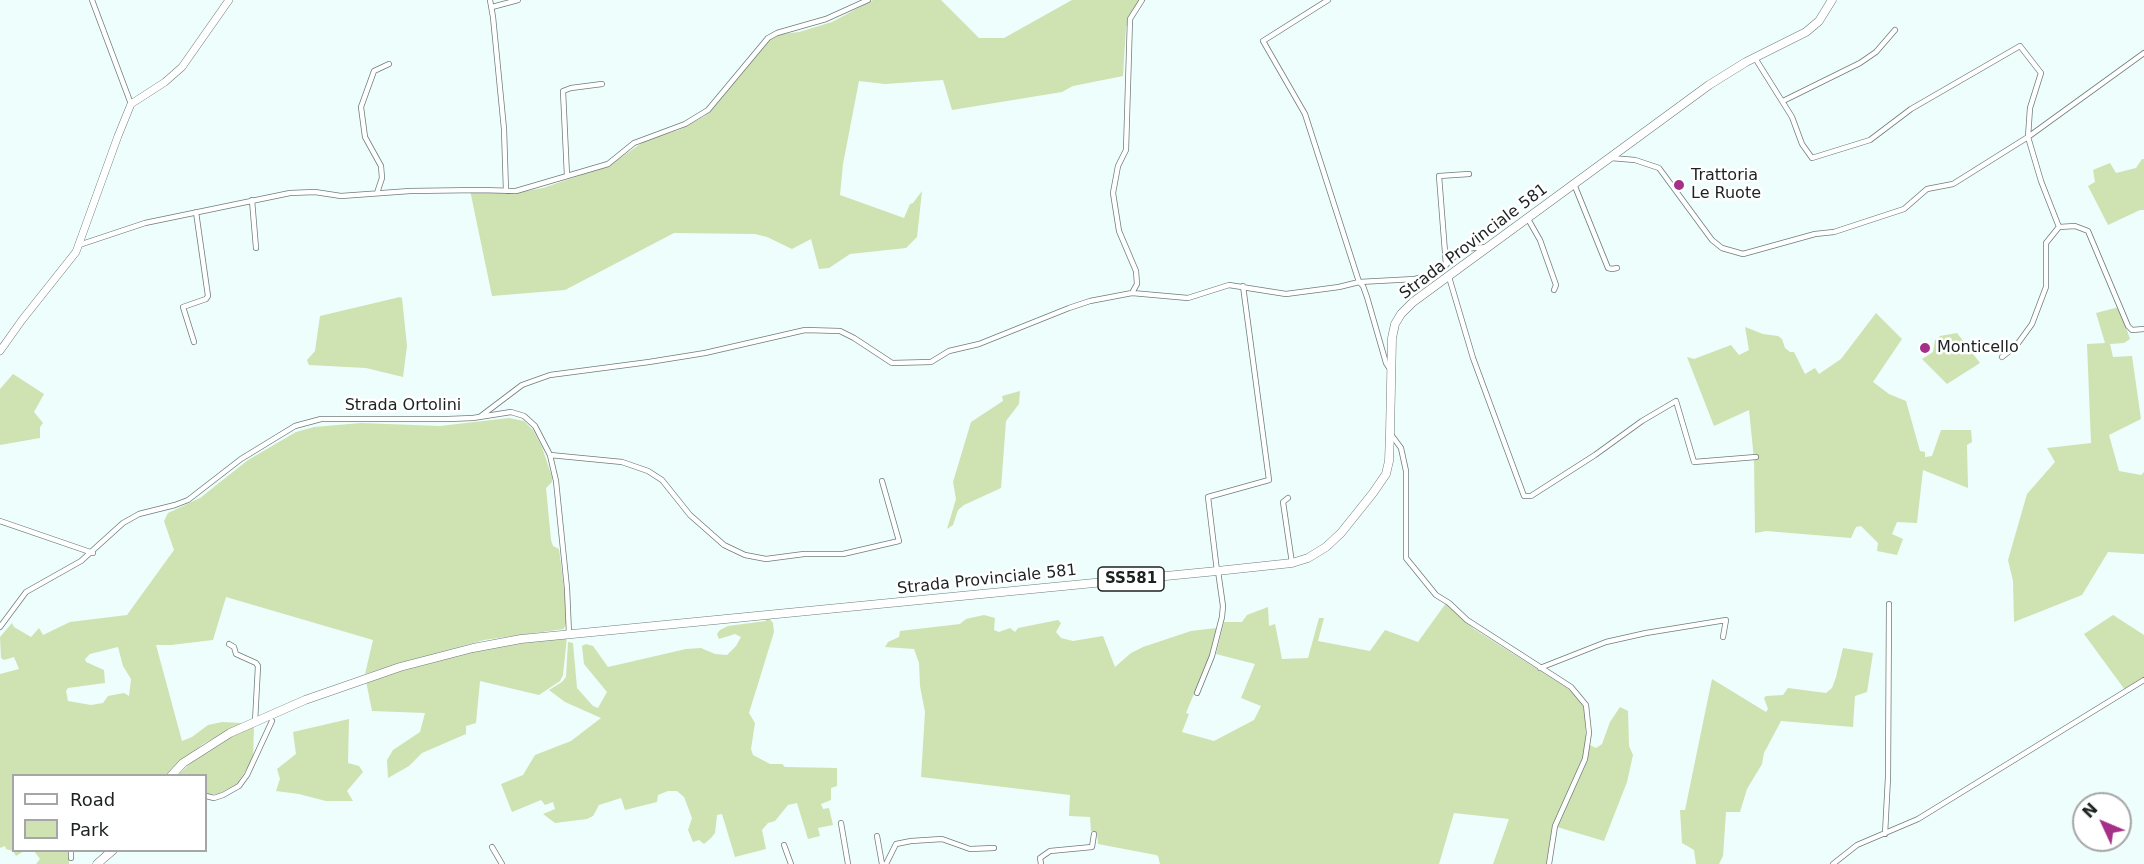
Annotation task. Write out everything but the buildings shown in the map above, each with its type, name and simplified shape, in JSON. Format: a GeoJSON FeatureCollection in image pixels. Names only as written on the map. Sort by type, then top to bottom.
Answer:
{"type":"FeatureCollection","features":[{"type":"Feature","properties":{"kind":"main road"},"geometry":{"type":"LineString","coordinates":[[0,351],[80,245],[131,104],[165,82],[182,67],[229,0]]}},
{"type":"Feature","properties":{"kind":"main road","name":"Strada Provinciale 581"},"geometry":{"type":"LineString","coordinates":[[173,774],[183,763],[230,733],[305,700],[400,667],[512,641],[1217,571],[1292,563],[1308,558],[1326,548],[1341,533],[1386,474],[1389,461],[1392,338],[1395,324],[1401,314],[1413,302],[1709,85],[1806,32],[1818,21],[1832,0]]}},
{"type":"Feature","properties":{"kind":"main road"},"geometry":{"type":"LineString","coordinates":[[98,864],[111,852]]}},
{"type":"Feature","properties":{"kind":"street"},"geometry":{"type":"LineString","coordinates":[[92,0],[131,104]]}},
{"type":"Feature","properties":{"kind":"street"},"geometry":{"type":"LineString","coordinates":[[490,0],[504,129],[506,191]]}},
{"type":"Feature","properties":{"kind":"street"},"geometry":{"type":"LineString","coordinates":[[492,7],[518,0]]}},
{"type":"Feature","properties":{"kind":"street"},"geometry":{"type":"LineString","coordinates":[[80,245],[146,222],[290,193],[315,192],[341,196],[457,190],[516,191],[609,164],[634,143],[685,124],[708,110],[768,38],[777,33],[826,19],[868,0]]}},
{"type":"Feature","properties":{"kind":"street"},"geometry":{"type":"LineString","coordinates":[[1132,293],[1137,284],[1136,271],[1119,231],[1113,193],[1118,166],[1126,150],[1130,19],[1142,0]]}},
{"type":"Feature","properties":{"kind":"street"},"geometry":{"type":"LineString","coordinates":[[1328,0],[1263,41],[1305,114],[1359,282],[1367,297],[1386,363],[1390,369]]}},
{"type":"Feature","properties":{"kind":"street"},"geometry":{"type":"LineString","coordinates":[[1783,101],[1860,63],[1876,52],[1895,30]]}},
{"type":"Feature","properties":{"kind":"street"},"geometry":{"type":"LineString","coordinates":[[1755,58],[1783,101],[1807,153],[1812,158],[1870,140],[1911,109],[2020,46],[2040,73],[2030,108],[2028,137],[2041,181],[2059,227]]}},
{"type":"Feature","properties":{"kind":"street"},"geometry":{"type":"LineString","coordinates":[[1611,158],[1635,160],[1659,168],[1712,240],[1722,248],[1743,254],[1815,234],[1834,232],[1904,209],[1927,189],[1953,184],[2028,137],[2144,53]]}},
{"type":"Feature","properties":{"kind":"street"},"geometry":{"type":"LineString","coordinates":[[377,194],[382,177],[381,166],[365,136],[361,107],[375,71],[389,64]]}},
{"type":"Feature","properties":{"kind":"street"},"geometry":{"type":"LineString","coordinates":[[567,176],[563,91],[602,84]]}},
{"type":"Feature","properties":{"kind":"street"},"geometry":{"type":"LineString","coordinates":[[1446,265],[1439,176],[1468,174]]}},
{"type":"Feature","properties":{"kind":"street"},"geometry":{"type":"LineString","coordinates":[[1574,184],[1608,267],[1617,268]]}},
{"type":"Feature","properties":{"kind":"street"},"geometry":{"type":"LineString","coordinates":[[252,200],[256,248]]}},
{"type":"Feature","properties":{"kind":"street"},"geometry":{"type":"LineString","coordinates":[[194,342],[183,307],[206,299],[208,296],[196,212]]}},
{"type":"Feature","properties":{"kind":"street"},"geometry":{"type":"LineString","coordinates":[[1528,219],[1540,240],[1556,285],[1554,290]]}},
{"type":"Feature","properties":{"kind":"street"},"geometry":{"type":"LineString","coordinates":[[2002,357],[2016,346],[2032,324],[2046,287],[2046,243],[2059,227],[2076,226],[2088,231],[2128,326],[2132,330],[2144,329]]}},
{"type":"Feature","properties":{"kind":"street"},"geometry":{"type":"LineString","coordinates":[[481,416],[522,385],[550,375],[649,363],[805,330],[840,331],[892,363],[931,362],[949,351],[979,344],[1090,301],[1132,293],[1188,298],[1225,285],[1286,294],[1340,287],[1359,282],[1424,277],[1436,273],[1462,249],[1488,247]]}},
{"type":"Feature","properties":{"kind":"street"},"geometry":{"type":"LineString","coordinates":[[1449,277],[1473,358],[1524,496],[1531,496],[1595,455],[1642,421],[1676,401],[1694,462],[1756,457]]}},
{"type":"Feature","properties":{"kind":"street"},"geometry":{"type":"LineString","coordinates":[[1197,693],[1212,656],[1223,606],[1208,497],[1269,480],[1244,286]]}},
{"type":"Feature","properties":{"kind":"street","name":"Strada Ortolini"},"geometry":{"type":"LineString","coordinates":[[0,627],[26,592],[71,568],[93,553],[128,520],[188,500],[240,459],[295,426],[321,419],[448,419],[511,412],[524,416],[538,430],[550,455],[556,481],[567,588],[569,634]]}},
{"type":"Feature","properties":{"kind":"street"},"geometry":{"type":"LineString","coordinates":[[1390,433],[1401,448],[1406,471],[1406,558],[1436,595],[1449,603],[1478,629],[1571,687],[1586,705],[1589,733],[1585,759],[1555,826],[1549,864]]}},
{"type":"Feature","properties":{"kind":"street"},"geometry":{"type":"LineString","coordinates":[[550,455],[622,462],[648,471],[662,480],[690,515],[724,545],[745,555],[766,559],[804,554],[843,554],[899,541],[882,481]]}},
{"type":"Feature","properties":{"kind":"street"},"geometry":{"type":"LineString","coordinates":[[1288,498],[1283,502],[1292,563]]}},
{"type":"Feature","properties":{"kind":"street"},"geometry":{"type":"LineString","coordinates":[[0,521],[93,553]]}},
{"type":"Feature","properties":{"kind":"street"},"geometry":{"type":"LineString","coordinates":[[1885,834],[1888,777],[1889,604]]}},
{"type":"Feature","properties":{"kind":"street"},"geometry":{"type":"LineString","coordinates":[[1540,668],[1606,642],[1646,633],[1726,621],[1723,637]]}},
{"type":"Feature","properties":{"kind":"street"},"geometry":{"type":"LineString","coordinates":[[229,644],[234,647],[236,654],[258,666],[255,722]]}},
{"type":"Feature","properties":{"kind":"street"},"geometry":{"type":"LineString","coordinates":[[1833,864],[1857,845],[1918,819],[2144,680]]}},
{"type":"Feature","properties":{"kind":"street"},"geometry":{"type":"LineString","coordinates":[[207,796],[213,798],[223,795],[239,786],[247,775],[272,721]]}},
{"type":"Feature","properties":{"kind":"street"},"geometry":{"type":"LineString","coordinates":[[841,823],[848,864]]}},
{"type":"Feature","properties":{"kind":"street"},"geometry":{"type":"LineString","coordinates":[[1041,864],[1040,858],[1050,851],[1092,847],[1094,834]]}},
{"type":"Feature","properties":{"kind":"street"},"geometry":{"type":"LineString","coordinates":[[877,837],[884,864]]}},
{"type":"Feature","properties":{"kind":"street"},"geometry":{"type":"LineString","coordinates":[[884,864],[896,844],[911,841],[942,839],[970,849],[994,848]]}},
{"type":"Feature","properties":{"kind":"street"},"geometry":{"type":"LineString","coordinates":[[784,845],[791,864]]}},
{"type":"Feature","properties":{"kind":"street"},"geometry":{"type":"LineString","coordinates":[[492,847],[502,864]]}},
{"type":"Feature","properties":{"kind":"street"},"geometry":{"type":"LineString","coordinates":[[71,852],[71,858]]}},
{"type":"Feature","properties":{"kind":"green space"},"geometry":{"type":"Polygon","coordinates":[[[873,0],[941,0],[979,38],[1004,38],[1072,0],[1139,0],[1126,27],[1123,76],[1073,86],[1062,92],[952,110],[943,80],[885,84],[859,81],[843,164],[840,195],[904,218],[910,204],[922,191],[917,237],[906,248],[850,254],[829,268],[819,269],[811,239],[792,249],[755,234],[674,233],[565,290],[492,296],[470,190],[515,193],[543,188],[610,165],[646,140],[679,130],[705,116],[774,35],[799,32],[832,22],[873,0]]]}},
{"type":"Feature","properties":{"kind":"green space"},"geometry":{"type":"Polygon","coordinates":[[[2144,159],[2144,210],[2108,225],[2088,186],[2095,182],[2093,170],[2110,163],[2116,173],[2136,168],[2144,159]]]}},
{"type":"Feature","properties":{"kind":"green space"},"geometry":{"type":"Polygon","coordinates":[[[402,298],[407,346],[403,377],[366,368],[309,365],[307,360],[315,351],[320,316],[402,298]]]}},
{"type":"Feature","properties":{"kind":"green space"},"geometry":{"type":"Polygon","coordinates":[[[2119,307],[2130,339],[2124,343],[2110,344],[2113,357],[2132,356],[2141,419],[2109,435],[2119,471],[2141,475],[2144,472],[2144,554],[2108,552],[2082,595],[2014,622],[2013,581],[2008,560],[2027,494],[2055,462],[2047,448],[2091,443],[2087,344],[2105,343],[2096,313],[2119,307]]]}},
{"type":"Feature","properties":{"kind":"green space"},"geometry":{"type":"Polygon","coordinates":[[[1876,313],[1902,339],[1873,382],[1889,394],[1906,401],[1920,451],[1925,452],[1925,457],[1932,456],[1941,430],[1971,430],[1972,442],[1967,445],[1968,488],[1923,470],[1917,523],[1897,522],[1892,534],[1903,539],[1897,555],[1877,551],[1878,543],[1861,526],[1856,527],[1851,538],[1766,531],[1755,533],[1754,459],[1749,410],[1714,426],[1687,357],[1694,359],[1731,345],[1739,355],[1749,350],[1745,327],[1763,334],[1778,336],[1782,339],[1785,348],[1794,352],[1805,374],[1815,368],[1819,374],[1841,359],[1876,313]]]}},
{"type":"Feature","properties":{"kind":"green space"},"geometry":{"type":"Polygon","coordinates":[[[1957,333],[1980,363],[1947,384],[1922,359],[1933,352],[1935,340],[1940,336],[1957,333]]]}},
{"type":"Feature","properties":{"kind":"green space"},"geometry":{"type":"Polygon","coordinates":[[[13,374],[44,394],[34,412],[43,423],[40,427],[40,438],[0,445],[0,389],[13,374]]]}},
{"type":"Feature","properties":{"kind":"green space"},"geometry":{"type":"Polygon","coordinates":[[[1020,391],[1019,404],[1006,421],[1001,488],[964,505],[958,510],[953,525],[947,529],[956,499],[953,482],[971,422],[1003,401],[1002,396],[1020,391]]]}},
{"type":"Feature","properties":{"kind":"green space"},"geometry":{"type":"Polygon","coordinates":[[[509,418],[524,421],[533,430],[542,447],[552,477],[552,482],[546,488],[551,540],[553,546],[559,549],[565,597],[566,623],[564,629],[484,640],[365,674],[373,640],[226,597],[213,640],[156,645],[182,741],[192,737],[208,725],[222,722],[242,723],[203,744],[167,774],[12,774],[12,851],[6,849],[5,846],[0,848],[0,674],[19,669],[14,657],[4,660],[1,658],[0,637],[12,623],[14,627],[31,637],[39,628],[43,635],[70,622],[127,615],[174,550],[164,521],[168,513],[200,498],[248,460],[296,432],[314,427],[361,423],[440,426],[509,418]],[[118,647],[90,654],[85,659],[86,662],[104,670],[105,683],[68,688],[66,691],[68,701],[91,705],[103,703],[108,696],[124,693],[129,696],[131,679],[123,666],[118,647]]]}},
{"type":"Feature","properties":{"kind":"green space"},"geometry":{"type":"Polygon","coordinates":[[[1446,603],[1474,629],[1567,688],[1579,699],[1585,710],[1586,749],[1582,764],[1552,828],[1546,864],[1493,864],[1509,819],[1454,813],[1439,864],[1160,864],[1156,855],[1098,844],[1097,832],[1091,831],[1090,817],[1069,816],[1070,795],[921,777],[925,712],[920,686],[919,663],[914,649],[885,647],[888,642],[899,637],[900,631],[960,624],[966,619],[984,615],[995,618],[994,630],[999,632],[1010,628],[1015,632],[1018,628],[1058,620],[1061,623],[1056,632],[1061,638],[1073,641],[1103,636],[1115,667],[1131,653],[1143,647],[1191,631],[1216,628],[1208,660],[1186,713],[1189,714],[1182,732],[1214,741],[1254,720],[1261,706],[1241,698],[1255,664],[1216,654],[1224,622],[1242,622],[1247,615],[1268,607],[1269,626],[1275,624],[1282,659],[1308,658],[1319,618],[1324,618],[1318,641],[1370,651],[1385,630],[1418,642],[1446,603]]]}},
{"type":"Feature","properties":{"kind":"green space"},"geometry":{"type":"Polygon","coordinates":[[[2113,615],[2144,635],[2144,678],[2125,690],[2084,634],[2113,615]]]}},
{"type":"Feature","properties":{"kind":"green space"},"geometry":{"type":"Polygon","coordinates":[[[767,616],[773,623],[774,632],[749,713],[755,723],[751,749],[753,755],[770,764],[782,764],[785,767],[837,768],[837,786],[831,788],[831,800],[821,804],[823,809],[829,808],[833,825],[818,828],[820,836],[808,839],[797,803],[788,805],[775,821],[768,823],[762,830],[766,849],[735,857],[722,814],[717,815],[715,833],[711,838],[704,844],[699,840],[693,842],[688,830],[692,818],[684,797],[677,791],[668,791],[658,795],[657,802],[625,810],[621,798],[599,805],[593,816],[587,819],[555,823],[543,814],[555,809],[553,802],[545,805],[541,800],[512,812],[501,784],[523,775],[535,755],[571,741],[601,718],[565,702],[549,690],[566,677],[568,642],[573,643],[577,688],[593,706],[598,708],[607,692],[584,664],[582,646],[586,644],[593,646],[608,667],[686,649],[701,648],[715,654],[727,655],[741,637],[735,634],[719,639],[717,634],[720,630],[728,626],[766,621],[767,616]]]}},
{"type":"Feature","properties":{"kind":"green space"},"geometry":{"type":"Polygon","coordinates":[[[567,637],[563,675],[560,681],[539,695],[480,681],[476,723],[466,726],[466,734],[422,753],[409,766],[388,778],[387,760],[393,750],[420,732],[425,713],[372,711],[366,681],[494,645],[567,637]]]}},
{"type":"Feature","properties":{"kind":"green space"},"geometry":{"type":"Polygon","coordinates":[[[1843,648],[1873,653],[1867,692],[1855,696],[1853,727],[1781,721],[1764,753],[1762,764],[1747,789],[1740,812],[1726,812],[1723,856],[1719,864],[1696,864],[1694,850],[1682,843],[1680,810],[1685,810],[1712,679],[1766,712],[1768,709],[1764,698],[1783,695],[1788,688],[1826,693],[1832,688],[1843,648]]]}},
{"type":"Feature","properties":{"kind":"green space"},"geometry":{"type":"Polygon","coordinates":[[[1620,707],[1628,711],[1629,746],[1633,755],[1627,782],[1604,841],[1557,827],[1557,822],[1585,765],[1590,745],[1596,748],[1602,744],[1610,722],[1620,707]]]}},
{"type":"Feature","properties":{"kind":"green space"},"geometry":{"type":"Polygon","coordinates":[[[349,719],[348,763],[359,766],[363,772],[347,791],[353,801],[326,801],[276,791],[280,779],[277,769],[296,754],[293,732],[349,719]]]}},
{"type":"Feature","properties":{"kind":"green space"},"geometry":{"type":"Polygon","coordinates":[[[254,726],[253,759],[237,784],[218,794],[207,794],[207,774],[179,774],[197,757],[224,739],[254,726]]]}},
{"type":"Feature","properties":{"kind":"green space"},"geometry":{"type":"Polygon","coordinates":[[[35,852],[69,852],[69,864],[36,864],[40,859],[35,852]]]}},
{"type":"Feature","properties":{"kind":"place","name":"Trattoria Le Ruote"},"geometry":{"type":"Point","coordinates":[1679,185]}},
{"type":"Feature","properties":{"kind":"place","name":"Monticello"},"geometry":{"type":"Point","coordinates":[1925,348]}}]}
